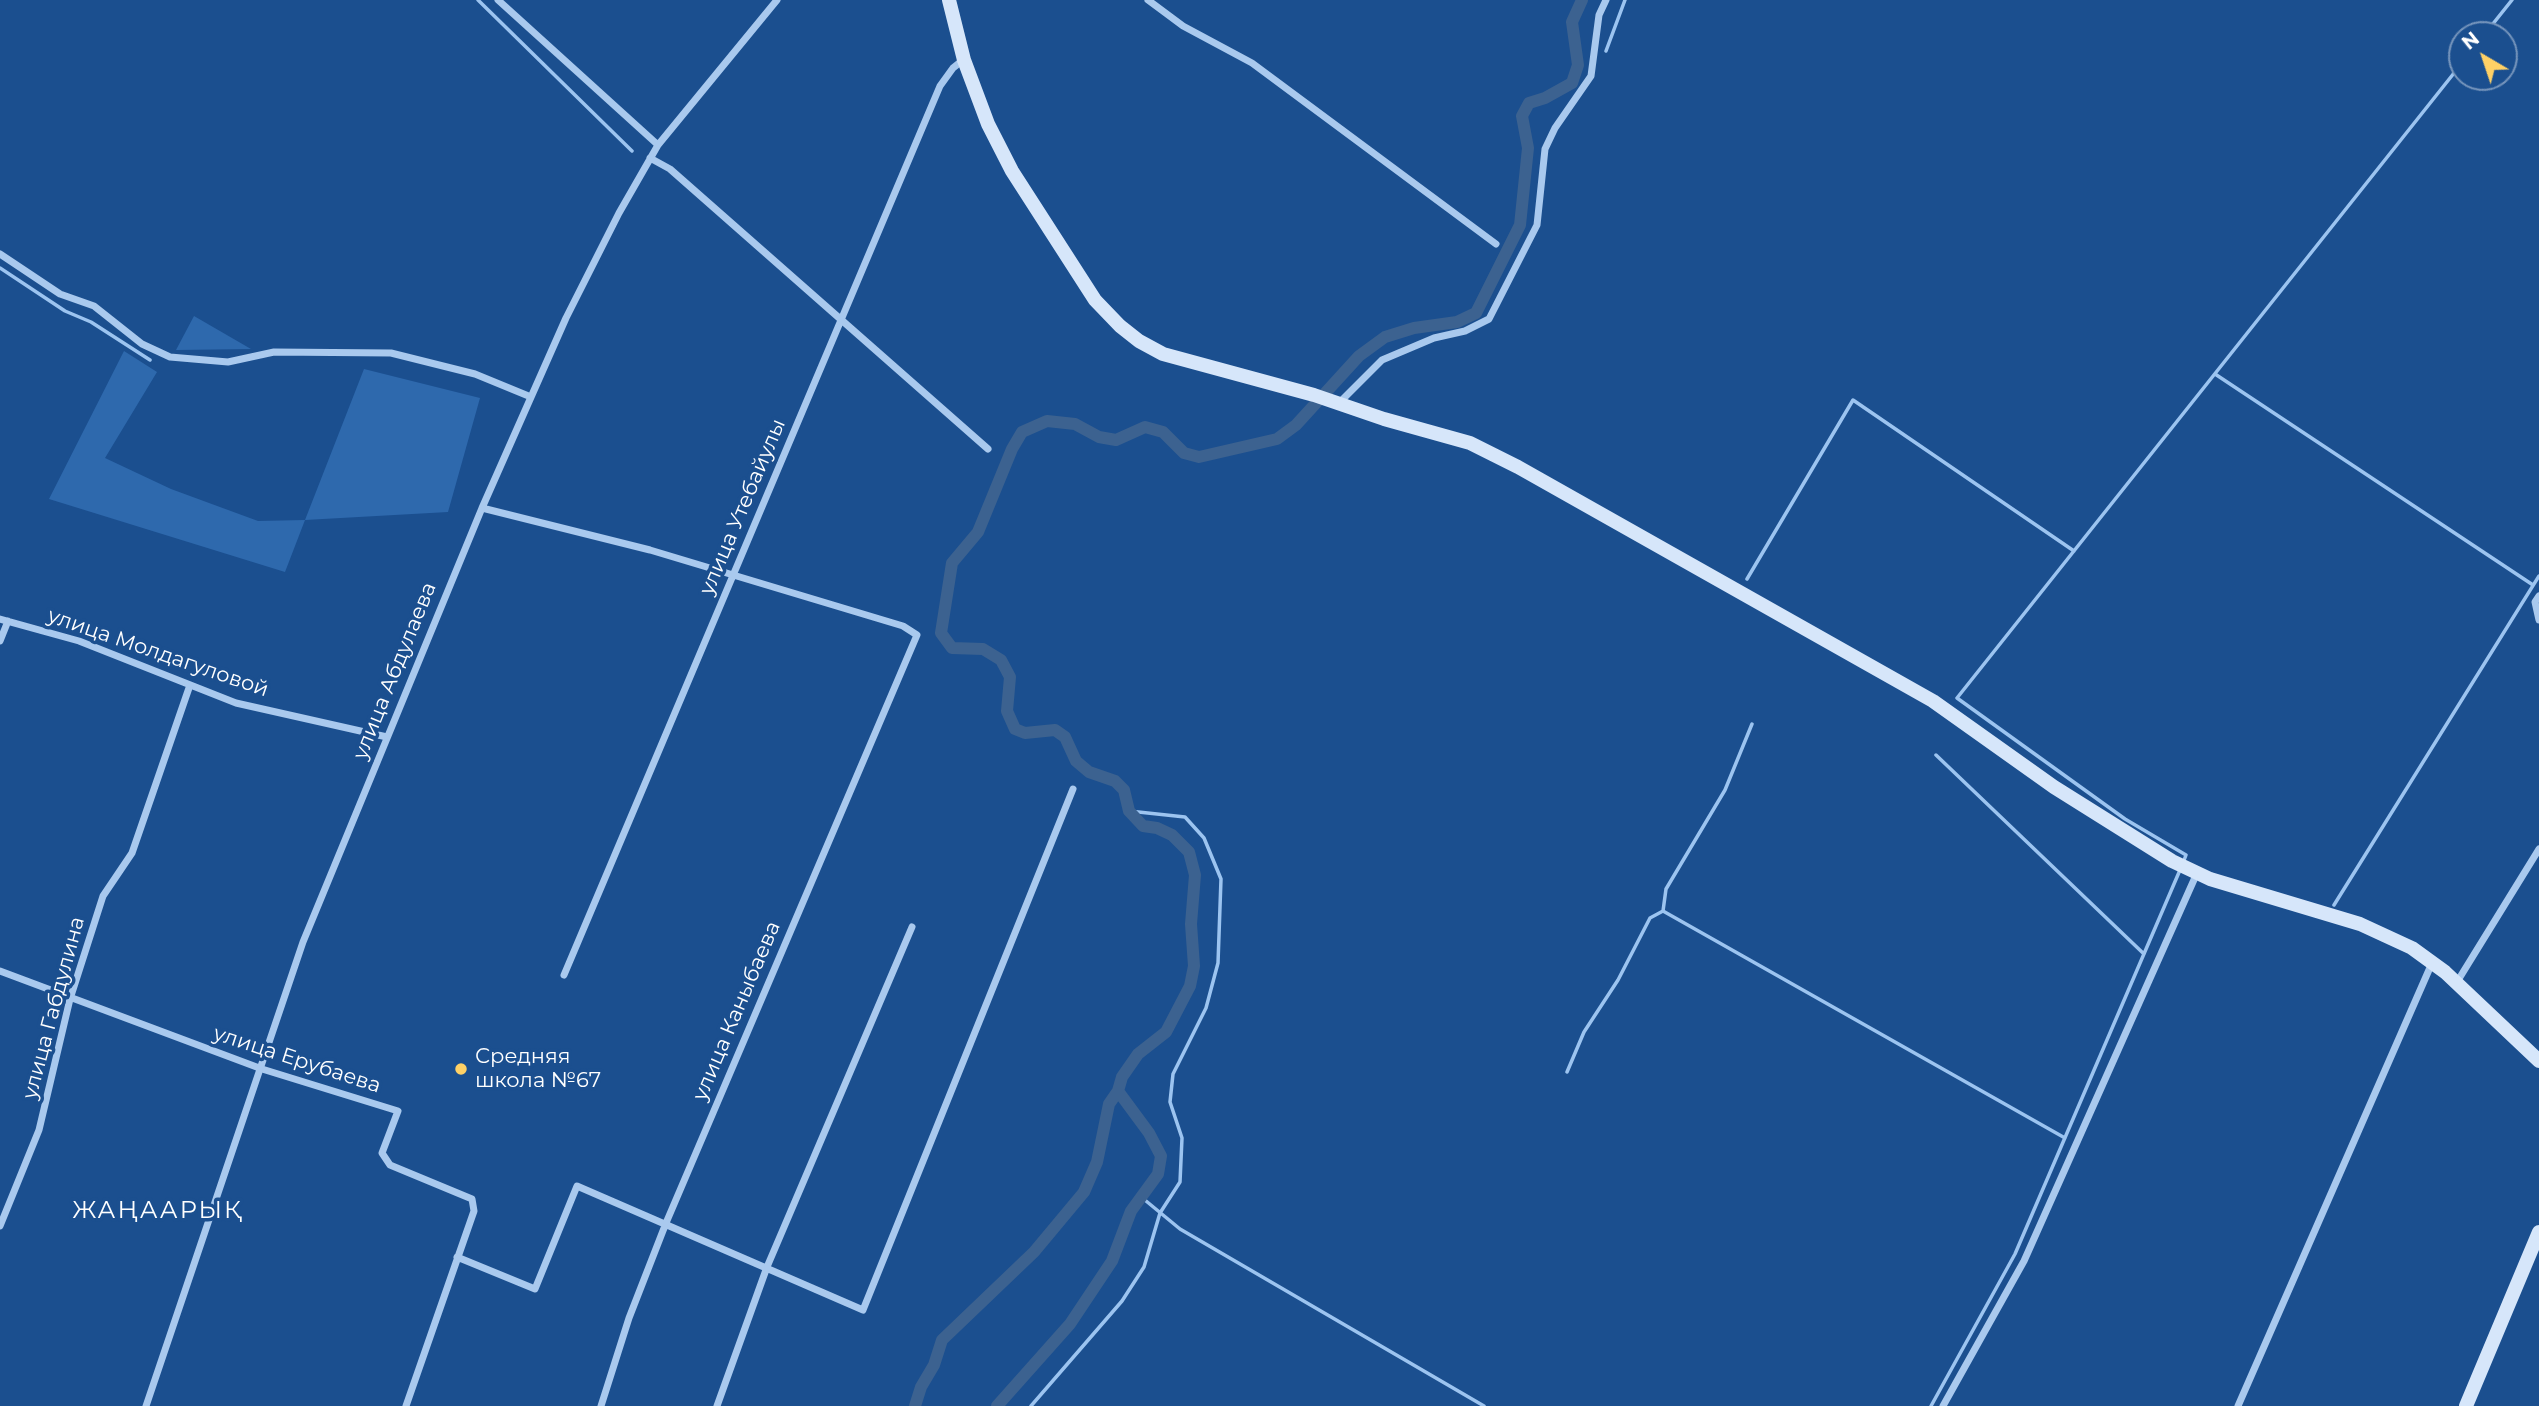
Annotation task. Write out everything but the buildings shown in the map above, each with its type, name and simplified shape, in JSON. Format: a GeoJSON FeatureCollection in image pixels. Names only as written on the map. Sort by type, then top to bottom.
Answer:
{"type":"FeatureCollection","features":[{"type":"Feature","properties":{"kind":"main road"},"geometry":{"type":"LineString","coordinates":[[949,0],[964,60],[989,124],[1012,172],[1095,300],[1139,341],[1163,354],[1470,443],[1518,467],[1933,701],[2054,786],[2185,867],[2210,879],[2360,924],[2412,948],[2456,983],[2539,1061]]}},
{"type":"Feature","properties":{"kind":"main road"},"geometry":{"type":"LineString","coordinates":[[2466,1406],[2539,1232]]}},
{"type":"Feature","properties":{"kind":"street"},"geometry":{"type":"LineString","coordinates":[[498,0],[658,145]]}},
{"type":"Feature","properties":{"kind":"street","name":"улица Абдулаева"},"geometry":{"type":"LineString","coordinates":[[146,1406],[303,942],[482,508],[531,397],[572,306],[619,213],[658,145],[777,0]]}},
{"type":"Feature","properties":{"kind":"street"},"geometry":{"type":"LineString","coordinates":[[1148,0],[1182,26],[1252,63],[1496,244]]}},
{"type":"Feature","properties":{"kind":"street"},"geometry":{"type":"LineString","coordinates":[[1326,400],[1382,360],[1434,338],[1465,331],[1489,319],[1537,225],[1545,149],[1555,128],[1591,76],[1599,15],[1606,0]]}},
{"type":"Feature","properties":{"kind":"street","name":"улица Утебайулы"},"geometry":{"type":"LineString","coordinates":[[564,975],[940,86],[953,68],[964,60]]}},
{"type":"Feature","properties":{"kind":"street"},"geometry":{"type":"LineString","coordinates":[[650,158],[670,169],[988,449]]}},
{"type":"Feature","properties":{"kind":"street"},"geometry":{"type":"LineString","coordinates":[[0,254],[60,294],[94,306],[142,344],[170,357],[228,362],[274,352],[391,353],[475,374],[531,397]]}},
{"type":"Feature","properties":{"kind":"street"},"geometry":{"type":"LineString","coordinates":[[482,508],[650,550],[734,576]]}},
{"type":"Feature","properties":{"kind":"street","name":"улица Каныбаева"},"geometry":{"type":"LineString","coordinates":[[601,1406],[629,1318],[666,1223],[917,635],[903,626],[734,576]]}},
{"type":"Feature","properties":{"kind":"street"},"geometry":{"type":"LineString","coordinates":[[2539,596],[2535,602],[2539,620]]}},
{"type":"Feature","properties":{"kind":"street"},"geometry":{"type":"LineString","coordinates":[[0,641],[4,620]]}},
{"type":"Feature","properties":{"kind":"street","name":"улица Молдагуловой"},"geometry":{"type":"LineString","coordinates":[[4,620],[79,641],[236,702],[387,737]]}},
{"type":"Feature","properties":{"kind":"street","name":"улица Габдулина"},"geometry":{"type":"LineString","coordinates":[[0,1226],[39,1130],[70,999],[103,896],[132,853],[190,684]]}},
{"type":"Feature","properties":{"kind":"street"},"geometry":{"type":"LineString","coordinates":[[457,1257],[535,1289],[577,1186],[863,1310],[1073,789]]}},
{"type":"Feature","properties":{"kind":"street"},"geometry":{"type":"LineString","coordinates":[[2456,983],[2539,849]]}},
{"type":"Feature","properties":{"kind":"street"},"geometry":{"type":"LineString","coordinates":[[1943,1406],[2024,1261],[2185,867]]}},
{"type":"Feature","properties":{"kind":"street"},"geometry":{"type":"LineString","coordinates":[[717,1406],[767,1267],[912,927]]}},
{"type":"Feature","properties":{"kind":"street"},"geometry":{"type":"LineString","coordinates":[[2238,1406],[2432,963]]}},
{"type":"Feature","properties":{"kind":"street","name":"улица Ерубаева"},"geometry":{"type":"LineString","coordinates":[[0,971],[262,1069],[398,1111],[382,1153],[390,1165],[472,1199],[474,1211],[406,1406]]}},
{"type":"Feature","properties":{"kind":"shaded area"},"geometry":{"type":"Polygon","coordinates":[[[194,316],[251,349],[176,350],[194,316]]]}},
{"type":"Feature","properties":{"kind":"shaded area"},"geometry":{"type":"Polygon","coordinates":[[[124,351],[157,372],[105,458],[171,489],[258,521],[305,520],[285,572],[49,499],[124,351]]]}},
{"type":"Feature","properties":{"kind":"shaded area"},"geometry":{"type":"Polygon","coordinates":[[[364,369],[480,398],[448,512],[305,520],[364,369]]]}},
{"type":"Feature","properties":{"kind":"waterway"},"geometry":{"type":"LineString","coordinates":[[478,0],[632,151]]}},
{"type":"Feature","properties":{"kind":"waterway"},"geometry":{"type":"LineString","coordinates":[[915,1406],[942,1340],[1034,1252],[1084,1192],[1097,1162],[1109,1104],[1118,1091],[1122,1077],[1138,1054],[1166,1032],[1190,986],[1194,966],[1191,924],[1195,875],[1189,852],[1172,835],[1157,828],[1143,826],[1129,811],[1124,790],[1115,781],[1089,772],[1076,761],[1065,737],[1055,730],[1025,733],[1015,729],[1007,711],[1010,677],[1001,660],[983,649],[952,648],[941,633],[952,563],[978,532],[1012,449],[1022,432],[1047,421],[1075,424],[1099,437],[1116,440],[1145,427],[1163,432],[1184,453],[1199,457],[1277,439],[1296,425],[1359,356],[1385,337],[1414,328],[1457,322],[1476,313],[1520,225],[1528,148],[1522,116],[1529,103],[1545,98],[1572,83],[1578,65],[1572,22],[1582,0]]}},
{"type":"Feature","properties":{"kind":"waterway"},"geometry":{"type":"LineString","coordinates":[[1606,51],[1625,0]]}},
{"type":"Feature","properties":{"kind":"waterway"},"geometry":{"type":"LineString","coordinates":[[2495,21],[2512,0]]}},
{"type":"Feature","properties":{"kind":"waterway"},"geometry":{"type":"LineString","coordinates":[[2183,863],[2186,855],[2125,819],[1957,698],[2448,81]]}},
{"type":"Feature","properties":{"kind":"waterway"},"geometry":{"type":"LineString","coordinates":[[0,268],[65,311],[91,322],[150,360]]}},
{"type":"Feature","properties":{"kind":"waterway"},"geometry":{"type":"LineString","coordinates":[[2215,374],[2533,585]]}},
{"type":"Feature","properties":{"kind":"waterway"},"geometry":{"type":"LineString","coordinates":[[1747,579],[1853,400],[2074,551]]}},
{"type":"Feature","properties":{"kind":"waterway"},"geometry":{"type":"LineString","coordinates":[[2334,905],[2539,576]]}},
{"type":"Feature","properties":{"kind":"waterway"},"geometry":{"type":"LineString","coordinates":[[1663,911],[1666,889],[1725,790],[1752,724]]}},
{"type":"Feature","properties":{"kind":"waterway"},"geometry":{"type":"LineString","coordinates":[[1936,755],[2144,954]]}},
{"type":"Feature","properties":{"kind":"waterway"},"geometry":{"type":"LineString","coordinates":[[1031,1406],[1122,1301],[1144,1267],[1160,1213],[1180,1182],[1182,1138],[1170,1102],[1173,1074],[1206,1008],[1218,963],[1221,879],[1204,838],[1185,817],[1129,811]]}},
{"type":"Feature","properties":{"kind":"waterway"},"geometry":{"type":"LineString","coordinates":[[1931,1406],[2015,1254],[2180,870]]}},
{"type":"Feature","properties":{"kind":"waterway"},"geometry":{"type":"LineString","coordinates":[[1567,1072],[1584,1032],[1618,980],[1650,918],[1663,911],[2065,1138]]}},
{"type":"Feature","properties":{"kind":"waterway"},"geometry":{"type":"LineString","coordinates":[[997,1406],[1070,1324],[1112,1261],[1131,1211],[1158,1174],[1161,1156],[1149,1133],[1118,1091]]}},
{"type":"Feature","properties":{"kind":"waterway"},"geometry":{"type":"LineString","coordinates":[[1140,1196],[1180,1229],[1484,1406]]}},
{"type":"Feature","properties":{"kind":"place","name":"Средняя школа №67"},"geometry":{"type":"Point","coordinates":[461,1069]}},
{"type":"Feature","properties":{"kind":"district","name":"ЖАҢААРЫҚ"},"geometry":{"type":"Point","coordinates":[158,1211]}}]}
